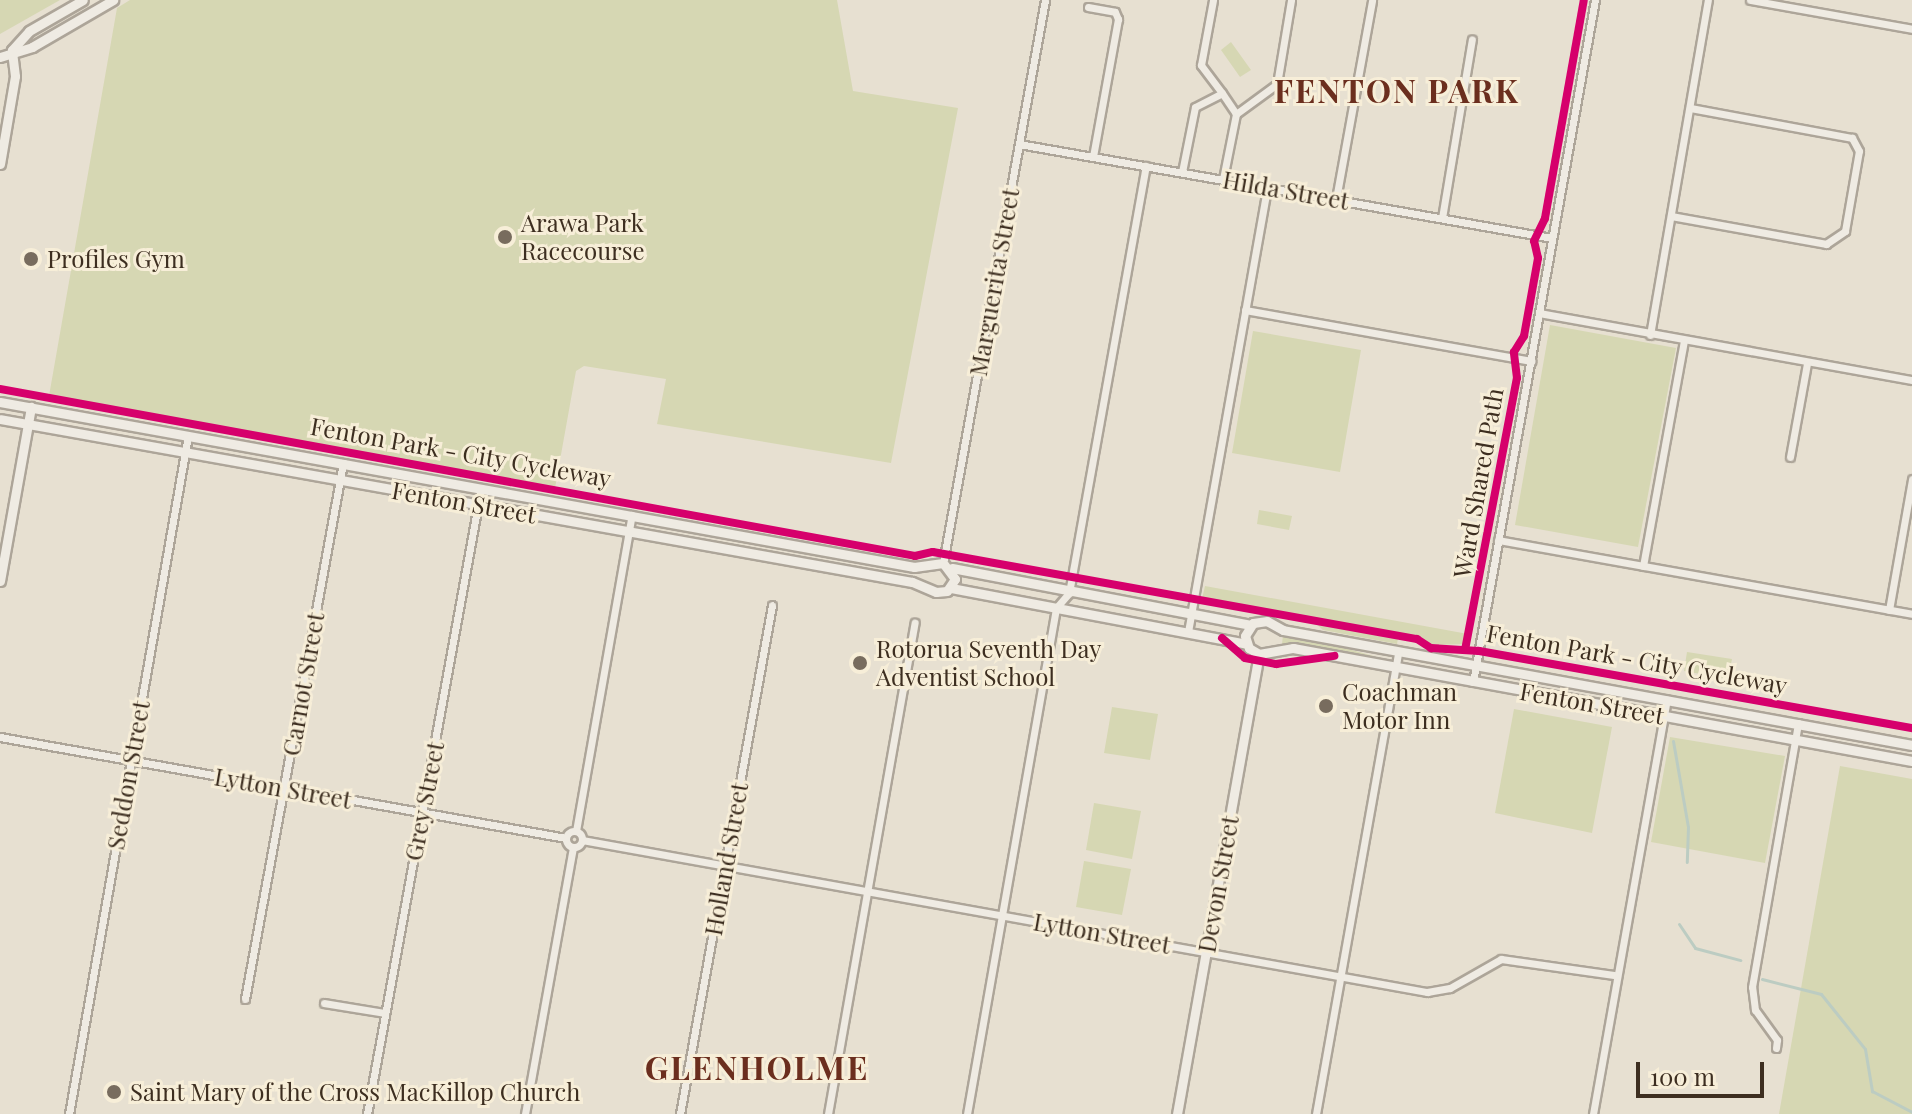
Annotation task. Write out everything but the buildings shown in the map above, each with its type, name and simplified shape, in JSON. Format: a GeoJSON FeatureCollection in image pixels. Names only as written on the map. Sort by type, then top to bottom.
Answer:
{"type":"FeatureCollection","features":[{"type":"Feature","properties":{"kind":"main road"},"geometry":{"type":"LineString","coordinates":[[12,50],[32,47],[113,0]]}},
{"type":"Feature","properties":{"kind":"main road"},"geometry":{"type":"LineString","coordinates":[[0,57],[12,50],[29,31],[82,1],[88,14]]}},
{"type":"Feature","properties":{"kind":"main road"},"geometry":{"type":"LineString","coordinates":[[0,164],[15,76],[12,50]]}},
{"type":"Feature","properties":{"kind":"main road","name":"Fenton Street"},"geometry":{"type":"LineString","coordinates":[[0,402],[929,568]]}},
{"type":"Feature","properties":{"kind":"main road"},"geometry":{"type":"LineString","coordinates":[[0,581],[2,555],[31,407]]}},
{"type":"Feature","properties":{"kind":"main road","name":"Fenton Street"},"geometry":{"type":"LineString","coordinates":[[0,419],[928,585],[942,592],[951,588]]}},
{"type":"Feature","properties":{"kind":"main road"},"geometry":{"type":"LineString","coordinates":[[780,558],[783,542]]}},
{"type":"Feature","properties":{"kind":"main road"},"geometry":{"type":"LineString","coordinates":[[928,585],[929,568],[948,566],[1191,616],[1250,625],[1261,621],[1274,626],[1278,640],[1272,650],[1259,654],[1247,644],[951,588],[948,566]]}},
{"type":"Feature","properties":{"kind":"main road"},"geometry":{"type":"LineString","coordinates":[[1247,644],[1250,625]]}},
{"type":"Feature","properties":{"kind":"main road","name":"Fenton Street"},"geometry":{"type":"LineString","coordinates":[[1274,626],[1398,652],[1912,745]]}},
{"type":"Feature","properties":{"kind":"main road","name":"Fenton Street"},"geometry":{"type":"LineString","coordinates":[[1272,650],[1293,648],[1912,761]]}},
{"type":"Feature","properties":{"kind":"main road","name":"Devon Street"},"geometry":{"type":"LineString","coordinates":[[1177,1114],[1259,654]]}},
{"type":"Feature","properties":{"kind":"street","name":"Marguerita Street"},"geometry":{"type":"LineString","coordinates":[[948,566],[1045,0]]}},
{"type":"Feature","properties":{"kind":"street"},"geometry":{"type":"LineString","coordinates":[[1213,0],[1201,65],[1236,114]]}},
{"type":"Feature","properties":{"kind":"street"},"geometry":{"type":"LineString","coordinates":[[1223,179],[1236,114],[1277,84],[1291,0]]}},
{"type":"Feature","properties":{"kind":"street"},"geometry":{"type":"LineString","coordinates":[[1336,199],[1372,0]]}},
{"type":"Feature","properties":{"kind":"street"},"geometry":{"type":"LineString","coordinates":[[1473,682],[1595,0]]}},
{"type":"Feature","properties":{"kind":"street"},"geometry":{"type":"LineString","coordinates":[[1650,335],[1708,0]]}},
{"type":"Feature","properties":{"kind":"street"},"geometry":{"type":"LineString","coordinates":[[1750,0],[1912,29]]}},
{"type":"Feature","properties":{"kind":"street"},"geometry":{"type":"LineString","coordinates":[[1088,7],[1115,12],[1118,19],[1093,157]]}},
{"type":"Feature","properties":{"kind":"street"},"geometry":{"type":"LineString","coordinates":[[1442,218],[1472,39]]}},
{"type":"Feature","properties":{"kind":"street"},"geometry":{"type":"LineString","coordinates":[[1182,172],[1195,107],[1222,93]]}},
{"type":"Feature","properties":{"kind":"street"},"geometry":{"type":"LineString","coordinates":[[1671,216],[1826,244],[1845,231],[1859,151],[1852,138],[1690,108]]}},
{"type":"Feature","properties":{"kind":"street","name":"Hilda Street"},"geometry":{"type":"LineString","coordinates":[[1019,144],[1552,238]]}},
{"type":"Feature","properties":{"kind":"street"},"geometry":{"type":"LineString","coordinates":[[967,1114],[1056,608],[1069,593],[1146,166]]}},
{"type":"Feature","properties":{"kind":"street"},"geometry":{"type":"LineString","coordinates":[[1188,632],[1267,187]]}},
{"type":"Feature","properties":{"kind":"street"},"geometry":{"type":"LineString","coordinates":[[1245,310],[1531,361]]}},
{"type":"Feature","properties":{"kind":"street"},"geometry":{"type":"LineString","coordinates":[[1539,313],[1912,380]]}},
{"type":"Feature","properties":{"kind":"street"},"geometry":{"type":"LineString","coordinates":[[1643,566],[1684,340]]}},
{"type":"Feature","properties":{"kind":"street"},"geometry":{"type":"LineString","coordinates":[[1790,457],[1807,363]]}},
{"type":"Feature","properties":{"kind":"street","name":"Seddon Street"},"geometry":{"type":"LineString","coordinates":[[69,1114],[188,436]]}},
{"type":"Feature","properties":{"kind":"street","name":"Carnot Street"},"geometry":{"type":"LineString","coordinates":[[245,999],[343,463]]}},
{"type":"Feature","properties":{"kind":"street"},"geometry":{"type":"LineString","coordinates":[[1889,610],[1912,479]]}},
{"type":"Feature","properties":{"kind":"street","name":"Grey Street"},"geometry":{"type":"LineString","coordinates":[[367,1114],[481,488]]}},
{"type":"Feature","properties":{"kind":"street"},"geometry":{"type":"LineString","coordinates":[[525,1114],[573,847],[582,840],[576,831],[632,515]]}},
{"type":"Feature","properties":{"kind":"street"},"geometry":{"type":"LineString","coordinates":[[1498,540],[1912,614]]}},
{"type":"Feature","properties":{"kind":"street","name":"Holland Street"},"geometry":{"type":"LineString","coordinates":[[680,1114],[772,605]]}},
{"type":"Feature","properties":{"kind":"street"},"geometry":{"type":"LineString","coordinates":[[828,1114],[915,623]]}},
{"type":"Feature","properties":{"kind":"street"},"geometry":{"type":"LineString","coordinates":[[1316,1114],[1398,652]]}},
{"type":"Feature","properties":{"kind":"street"},"geometry":{"type":"LineString","coordinates":[[1593,1114],[1614,975],[1667,700]]}},
{"type":"Feature","properties":{"kind":"street"},"geometry":{"type":"LineString","coordinates":[[1776,1048],[1777,1040],[1755,1010],[1752,987],[1798,723]]}},
{"type":"Feature","properties":{"kind":"street","name":"Lytton Street"},"geometry":{"type":"LineString","coordinates":[[0,737],[566,838]]}},
{"type":"Feature","properties":{"kind":"street"},"geometry":{"type":"LineString","coordinates":[[573,847],[566,838],[576,831]]}},
{"type":"Feature","properties":{"kind":"street","name":"Lytton Street"},"geometry":{"type":"LineString","coordinates":[[582,840],[1434,992],[1458,985],[1485,965],[1510,958],[1614,975]]}},
{"type":"Feature","properties":{"kind":"street"},"geometry":{"type":"LineString","coordinates":[[324,1003],[385,1013]]}},
{"type":"Feature","properties":{"kind":"green space"},"geometry":{"type":"Polygon","coordinates":[[[0,0],[60,0],[0,34],[0,0]]]}},
{"type":"Feature","properties":{"kind":"green space","name":"Arawa Park Racecourse"},"geometry":{"type":"Polygon","coordinates":[[[130,0],[837,0],[853,91],[958,108],[891,463],[657,424],[666,379],[584,366],[576,371],[555,488],[49,396],[117,8],[130,0]]]}},
{"type":"Feature","properties":{"kind":"green space"},"geometry":{"type":"Polygon","coordinates":[[[1231,42],[1251,70],[1240,77],[1221,50],[1231,42]]]}},
{"type":"Feature","properties":{"kind":"green space"},"geometry":{"type":"Polygon","coordinates":[[[1550,325],[1676,348],[1638,547],[1515,525],[1550,325]]]}},
{"type":"Feature","properties":{"kind":"green space"},"geometry":{"type":"Polygon","coordinates":[[[1253,331],[1361,350],[1340,472],[1232,453],[1253,331]]]}},
{"type":"Feature","properties":{"kind":"green space"},"geometry":{"type":"Polygon","coordinates":[[[1259,510],[1292,516],[1289,530],[1257,524],[1259,510]]]}},
{"type":"Feature","properties":{"kind":"green space"},"geometry":{"type":"Polygon","coordinates":[[[1205,586],[1468,634],[1467,644],[1432,645],[1417,637],[1202,599],[1205,586]]]}},
{"type":"Feature","properties":{"kind":"green space"},"geometry":{"type":"Polygon","coordinates":[[[1314,622],[1398,638],[1397,644],[1323,630],[1314,622]]]}},
{"type":"Feature","properties":{"kind":"green space"},"geometry":{"type":"Polygon","coordinates":[[[1283,635],[1334,645],[1384,659],[1282,644],[1283,635]]]}},
{"type":"Feature","properties":{"kind":"green space"},"geometry":{"type":"Polygon","coordinates":[[[1687,652],[1732,659],[1728,679],[1684,671],[1687,652]]]}},
{"type":"Feature","properties":{"kind":"green space"},"geometry":{"type":"Polygon","coordinates":[[[1112,707],[1158,714],[1150,760],[1104,753],[1112,707]]]}},
{"type":"Feature","properties":{"kind":"green space"},"geometry":{"type":"Polygon","coordinates":[[[1514,709],[1612,727],[1592,833],[1495,813],[1514,709]]]}},
{"type":"Feature","properties":{"kind":"green space"},"geometry":{"type":"Polygon","coordinates":[[[1670,737],[1785,756],[1765,863],[1651,842],[1670,737]]]}},
{"type":"Feature","properties":{"kind":"green space"},"geometry":{"type":"Polygon","coordinates":[[[1840,766],[1912,779],[1912,1114],[1779,1114],[1840,766]]]}},
{"type":"Feature","properties":{"kind":"green space"},"geometry":{"type":"Polygon","coordinates":[[[1094,803],[1141,811],[1132,859],[1086,850],[1094,803]]]}},
{"type":"Feature","properties":{"kind":"green space"},"geometry":{"type":"Polygon","coordinates":[[[1084,861],[1131,869],[1122,915],[1076,907],[1084,861]]]}},
{"type":"Feature","properties":{"kind":"waterway"},"geometry":{"type":"LineString","coordinates":[[1673,741],[1688,827],[1687,862]]}},
{"type":"Feature","properties":{"kind":"waterway"},"geometry":{"type":"LineString","coordinates":[[1679,924],[1695,948],[1740,960]]}},
{"type":"Feature","properties":{"kind":"waterway"},"geometry":{"type":"LineString","coordinates":[[1762,979],[1821,994],[1865,1049],[1872,1091],[1912,1112]]}},
{"type":"Feature","properties":{"kind":"cycle path","name":"Ward Shared Path"},"geometry":{"type":"LineString","coordinates":[[1465,650],[1517,378],[1514,352],[1524,336],[1538,258],[1534,241],[1545,218],[1584,0]]}},
{"type":"Feature","properties":{"kind":"cycle path","name":"Fenton Park - City Cycleway"},"geometry":{"type":"LineString","coordinates":[[0,389],[915,556],[933,552],[1417,639],[1431,648],[1479,651],[1912,728]]}},
{"type":"Feature","properties":{"kind":"cycle path"},"geometry":{"type":"LineString","coordinates":[[1222,638],[1245,658],[1276,664],[1334,656]]}},
{"type":"Feature","properties":{"kind":"place","name":"Arawa Park Racecourse"},"geometry":{"type":"Point","coordinates":[505,237]}},
{"type":"Feature","properties":{"kind":"place","name":"Profiles Gym"},"geometry":{"type":"Point","coordinates":[31,259]}},
{"type":"Feature","properties":{"kind":"place","name":"Rotorua Seventh Day Adventist School"},"geometry":{"type":"Point","coordinates":[860,663]}},
{"type":"Feature","properties":{"kind":"place","name":"Coachman Motor Inn"},"geometry":{"type":"Point","coordinates":[1326,706]}},
{"type":"Feature","properties":{"kind":"place","name":"Saint Mary of the Cross MacKillop Church"},"geometry":{"type":"Point","coordinates":[114,1092]}},
{"type":"Feature","properties":{"kind":"district","name":"FENTON PARK"},"geometry":{"type":"Point","coordinates":[1397,90]}},
{"type":"Feature","properties":{"kind":"district","name":"GLENHOLME"},"geometry":{"type":"Point","coordinates":[757,1067]}}]}
